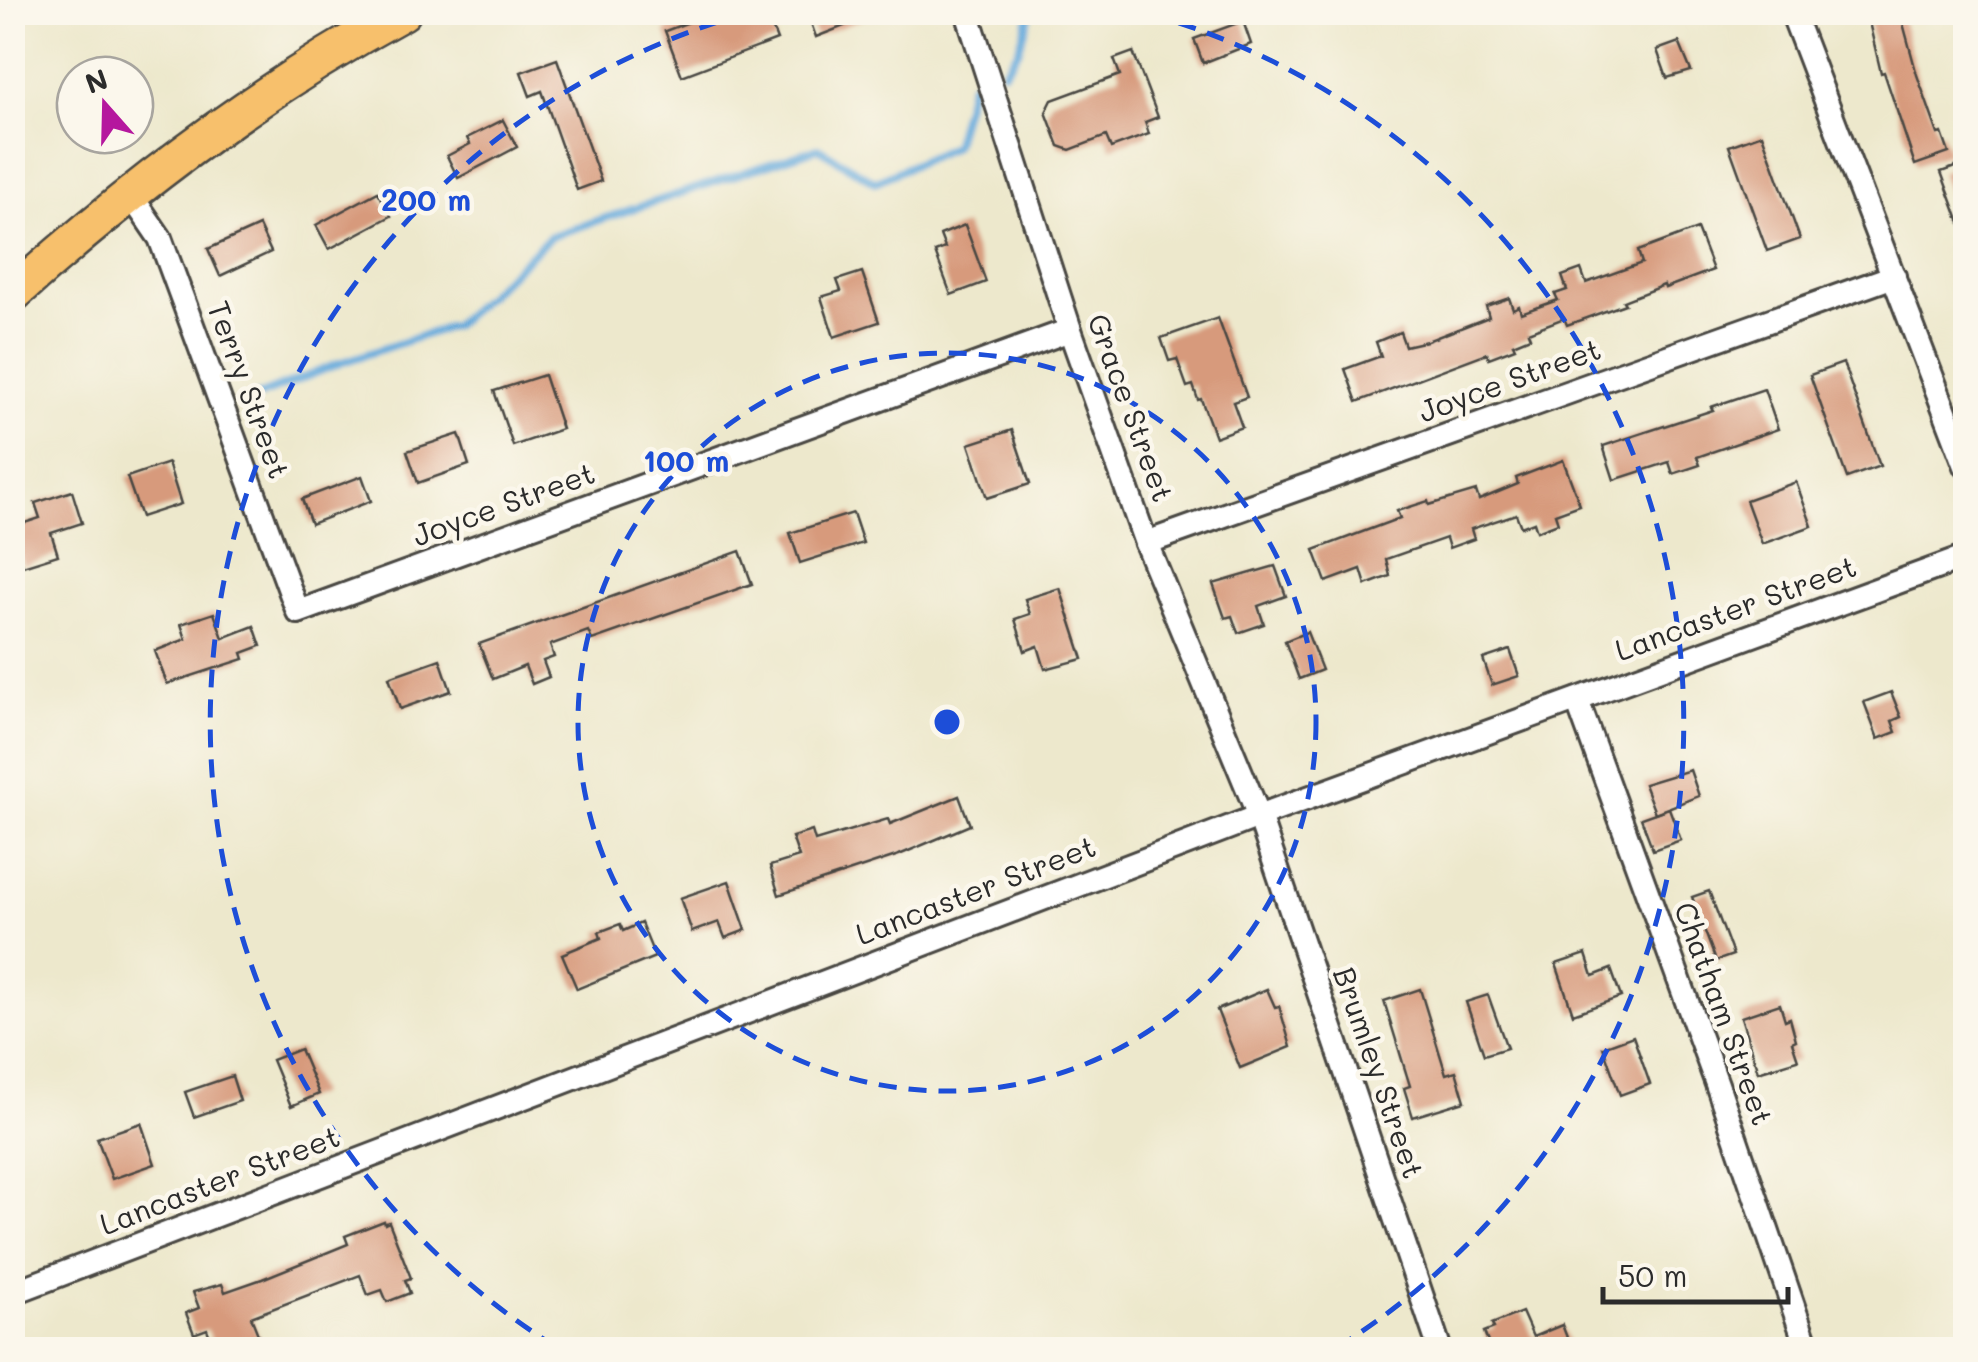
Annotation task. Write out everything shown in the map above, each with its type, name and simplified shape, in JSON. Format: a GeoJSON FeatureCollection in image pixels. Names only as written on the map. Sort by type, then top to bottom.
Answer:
{"type":"FeatureCollection","features":[{"type":"Feature","properties":{"kind":"main road"},"geometry":{"type":"LineString","coordinates":[[12,295],[130,194],[256,101],[403,12]]}},
{"type":"Feature","properties":{"kind":"street","name":"Grace Street"},"geometry":{"type":"LineString","coordinates":[[967,12],[1070,330],[1146,543],[1258,816]]}},
{"type":"Feature","properties":{"kind":"street"},"geometry":{"type":"LineString","coordinates":[[1792,12],[1966,466]]}},
{"type":"Feature","properties":{"kind":"street","name":"Terry Street"},"geometry":{"type":"LineString","coordinates":[[130,194],[160,238],[298,612]]}},
{"type":"Feature","properties":{"kind":"street","name":"Joyce Street"},"geometry":{"type":"LineString","coordinates":[[1146,543],[1894,276]]}},
{"type":"Feature","properties":{"kind":"street","name":"Joyce Street"},"geometry":{"type":"LineString","coordinates":[[298,612],[1070,330]]}},
{"type":"Feature","properties":{"kind":"street","name":"Lancaster Street"},"geometry":{"type":"LineString","coordinates":[[12,1293],[1258,816],[1966,557]]}},
{"type":"Feature","properties":{"kind":"street","name":"Chatham Street"},"geometry":{"type":"LineString","coordinates":[[1577,700],[1718,1084],[1808,1350]]}},
{"type":"Feature","properties":{"kind":"street","name":"Brumley Street"},"geometry":{"type":"LineString","coordinates":[[1258,816],[1440,1350]]}},
{"type":"Feature","properties":{"kind":"building"},"geometry":{"type":"Polygon","coordinates":[[[734,12],[766,12],[777,40],[682,76],[665,31],[713,13],[716,19],[734,12]]]}},
{"type":"Feature","properties":{"kind":"building"},"geometry":{"type":"Polygon","coordinates":[[[807,12],[875,12],[875,14],[816,37],[807,12]]]}},
{"type":"Feature","properties":{"kind":"building"},"geometry":{"type":"Polygon","coordinates":[[[1900,12],[1917,75],[1949,153],[1915,165],[1884,72],[1881,73],[1869,22],[1900,12]]]}},
{"type":"Feature","properties":{"kind":"building"},"geometry":{"type":"Polygon","coordinates":[[[1243,21],[1251,44],[1203,63],[1194,39],[1243,21]]]}},
{"type":"Feature","properties":{"kind":"building"},"geometry":{"type":"Polygon","coordinates":[[[1679,42],[1691,71],[1667,78],[1657,50],[1679,42]]]}},
{"type":"Feature","properties":{"kind":"building"},"geometry":{"type":"Polygon","coordinates":[[[1133,52],[1158,117],[1145,122],[1149,134],[1111,148],[1106,136],[1070,150],[1059,146],[1046,112],[1052,100],[1120,75],[1114,59],[1133,52]]]}},
{"type":"Feature","properties":{"kind":"building"},"geometry":{"type":"Polygon","coordinates":[[[557,59],[601,181],[577,190],[542,91],[530,96],[521,72],[557,59]]]}},
{"type":"Feature","properties":{"kind":"building"},"geometry":{"type":"Polygon","coordinates":[[[503,120],[517,147],[458,178],[447,156],[470,144],[467,138],[503,120]]]}},
{"type":"Feature","properties":{"kind":"building"},"geometry":{"type":"Polygon","coordinates":[[[1762,134],[1800,239],[1767,251],[1729,146],[1762,134]]]}},
{"type":"Feature","properties":{"kind":"building"},"geometry":{"type":"Polygon","coordinates":[[[1966,163],[1966,231],[1963,231],[1941,172],[1966,163]]]}},
{"type":"Feature","properties":{"kind":"building"},"geometry":{"type":"Polygon","coordinates":[[[378,192],[391,216],[329,249],[316,225],[378,192]]]}},
{"type":"Feature","properties":{"kind":"building"},"geometry":{"type":"Polygon","coordinates":[[[965,225],[986,282],[951,295],[935,252],[945,248],[940,235],[965,225]]]}},
{"type":"Feature","properties":{"kind":"building"},"geometry":{"type":"Polygon","coordinates":[[[259,226],[271,252],[220,276],[208,249],[259,226]]]}},
{"type":"Feature","properties":{"kind":"building"},"geometry":{"type":"Polygon","coordinates":[[[1697,229],[1713,270],[1665,288],[1664,285],[1567,325],[1564,318],[1528,332],[1530,337],[1513,344],[1515,348],[1489,358],[1487,353],[1357,402],[1345,369],[1381,356],[1376,342],[1400,332],[1405,346],[1427,341],[1489,317],[1486,306],[1509,298],[1513,309],[1519,306],[1521,313],[1558,300],[1555,294],[1567,290],[1562,276],[1581,269],[1586,283],[1642,263],[1638,251],[1697,229]]]}},
{"type":"Feature","properties":{"kind":"building"},"geometry":{"type":"Polygon","coordinates":[[[862,272],[879,322],[834,337],[821,297],[841,291],[837,280],[862,272]]]}},
{"type":"Feature","properties":{"kind":"building"},"geometry":{"type":"Polygon","coordinates":[[[1218,318],[1247,397],[1233,402],[1242,427],[1215,437],[1201,399],[1198,400],[1193,385],[1187,387],[1177,359],[1169,361],[1161,338],[1218,318]]]}},
{"type":"Feature","properties":{"kind":"building"},"geometry":{"type":"Polygon","coordinates":[[[1843,363],[1880,466],[1847,478],[1810,375],[1843,363]]]}},
{"type":"Feature","properties":{"kind":"building"},"geometry":{"type":"Polygon","coordinates":[[[544,375],[562,429],[513,446],[494,391],[544,375]]]}},
{"type":"Feature","properties":{"kind":"building"},"geometry":{"type":"Polygon","coordinates":[[[1764,389],[1778,429],[1697,457],[1700,465],[1673,474],[1669,462],[1614,480],[1603,446],[1764,389]]]}},
{"type":"Feature","properties":{"kind":"building"},"geometry":{"type":"Polygon","coordinates":[[[1012,430],[1030,484],[987,498],[969,444],[1012,430]]]}},
{"type":"Feature","properties":{"kind":"building"},"geometry":{"type":"Polygon","coordinates":[[[459,434],[469,465],[418,483],[407,451],[459,434]]]}},
{"type":"Feature","properties":{"kind":"building"},"geometry":{"type":"Polygon","coordinates":[[[1563,460],[1580,505],[1555,514],[1558,523],[1537,531],[1534,522],[1521,527],[1516,514],[1471,529],[1474,539],[1449,548],[1446,538],[1386,559],[1390,576],[1366,585],[1361,569],[1326,582],[1314,550],[1400,518],[1397,511],[1428,501],[1429,505],[1476,491],[1479,500],[1518,484],[1516,478],[1563,460]]]}},
{"type":"Feature","properties":{"kind":"building"},"geometry":{"type":"Polygon","coordinates":[[[168,463],[181,504],[141,517],[127,477],[168,463]]]}},
{"type":"Feature","properties":{"kind":"building"},"geometry":{"type":"Polygon","coordinates":[[[362,476],[371,501],[311,524],[302,499],[362,476]]]}},
{"type":"Feature","properties":{"kind":"building"},"geometry":{"type":"Polygon","coordinates":[[[1796,482],[1812,526],[1762,544],[1746,500],[1796,482]]]}},
{"type":"Feature","properties":{"kind":"building"},"geometry":{"type":"Polygon","coordinates":[[[72,491],[82,523],[51,533],[58,555],[23,566],[12,527],[40,518],[35,503],[72,491]]]}},
{"type":"Feature","properties":{"kind":"building"},"geometry":{"type":"Polygon","coordinates":[[[853,513],[863,543],[800,563],[790,533],[853,513]]]}},
{"type":"Feature","properties":{"kind":"building"},"geometry":{"type":"Polygon","coordinates":[[[740,551],[752,584],[592,640],[588,631],[550,645],[554,657],[543,661],[549,677],[532,684],[525,666],[493,679],[479,644],[740,551]]]}},
{"type":"Feature","properties":{"kind":"building"},"geometry":{"type":"Polygon","coordinates":[[[1275,566],[1286,596],[1258,606],[1264,624],[1238,633],[1232,616],[1225,618],[1213,584],[1275,566]]]}},
{"type":"Feature","properties":{"kind":"building"},"geometry":{"type":"Polygon","coordinates":[[[1060,588],[1083,659],[1045,669],[1038,646],[1025,651],[1015,619],[1030,614],[1025,599],[1060,588]]]}},
{"type":"Feature","properties":{"kind":"building"},"geometry":{"type":"Polygon","coordinates":[[[214,613],[223,638],[254,626],[261,646],[242,653],[244,659],[167,684],[155,651],[186,639],[181,624],[214,613]]]}},
{"type":"Feature","properties":{"kind":"building"},"geometry":{"type":"Polygon","coordinates":[[[1307,632],[1322,670],[1299,679],[1285,641],[1307,632]]]}},
{"type":"Feature","properties":{"kind":"building"},"geometry":{"type":"Polygon","coordinates":[[[1510,650],[1519,676],[1492,685],[1483,659],[1510,650]]]}},
{"type":"Feature","properties":{"kind":"building"},"geometry":{"type":"Polygon","coordinates":[[[440,659],[451,691],[400,709],[389,677],[440,659]]]}},
{"type":"Feature","properties":{"kind":"building"},"geometry":{"type":"Polygon","coordinates":[[[1891,692],[1901,717],[1892,721],[1896,732],[1878,739],[1864,702],[1891,692]]]}},
{"type":"Feature","properties":{"kind":"building"},"geometry":{"type":"Polygon","coordinates":[[[1690,770],[1699,796],[1655,813],[1644,784],[1690,770]]]}},
{"type":"Feature","properties":{"kind":"building"},"geometry":{"type":"Polygon","coordinates":[[[959,796],[970,825],[899,855],[779,895],[770,866],[799,857],[792,837],[812,831],[815,841],[888,819],[890,824],[959,796]]]}},
{"type":"Feature","properties":{"kind":"building"},"geometry":{"type":"Polygon","coordinates":[[[1669,808],[1681,840],[1653,850],[1641,818],[1669,808]]]}},
{"type":"Feature","properties":{"kind":"building"},"geometry":{"type":"Polygon","coordinates":[[[729,881],[746,930],[725,938],[719,922],[692,932],[680,898],[729,881]]]}},
{"type":"Feature","properties":{"kind":"building"},"geometry":{"type":"Polygon","coordinates":[[[1709,891],[1733,955],[1716,961],[1692,897],[1709,891]]]}},
{"type":"Feature","properties":{"kind":"building"},"geometry":{"type":"Polygon","coordinates":[[[641,923],[655,957],[577,989],[562,954],[601,938],[599,932],[620,924],[623,931],[641,923]]]}},
{"type":"Feature","properties":{"kind":"building"},"geometry":{"type":"Polygon","coordinates":[[[1586,954],[1593,976],[1611,969],[1621,997],[1573,1014],[1556,964],[1586,954]]]}},
{"type":"Feature","properties":{"kind":"building"},"geometry":{"type":"Polygon","coordinates":[[[1267,989],[1275,1007],[1279,1006],[1291,1047],[1240,1068],[1217,1010],[1267,989]]]}},
{"type":"Feature","properties":{"kind":"building"},"geometry":{"type":"Polygon","coordinates":[[[1420,989],[1446,1074],[1456,1071],[1465,1101],[1413,1117],[1404,1088],[1410,1086],[1384,1001],[1420,989]]]}},
{"type":"Feature","properties":{"kind":"building"},"geometry":{"type":"Polygon","coordinates":[[[1488,995],[1507,1048],[1484,1055],[1466,1002],[1488,995]]]}},
{"type":"Feature","properties":{"kind":"building"},"geometry":{"type":"Polygon","coordinates":[[[1780,1004],[1785,1020],[1790,1018],[1798,1060],[1758,1072],[1741,1017],[1780,1004]]]}},
{"type":"Feature","properties":{"kind":"building"},"geometry":{"type":"Polygon","coordinates":[[[1633,1036],[1650,1084],[1620,1095],[1603,1047],[1633,1036]]]}},
{"type":"Feature","properties":{"kind":"building"},"geometry":{"type":"Polygon","coordinates":[[[300,1049],[319,1094],[291,1106],[272,1060],[300,1049]]]}},
{"type":"Feature","properties":{"kind":"building"},"geometry":{"type":"Polygon","coordinates":[[[232,1076],[240,1101],[194,1117],[185,1092],[232,1076]]]}},
{"type":"Feature","properties":{"kind":"building"},"geometry":{"type":"Polygon","coordinates":[[[141,1123],[155,1164],[112,1179],[97,1138],[141,1123]]]}},
{"type":"Feature","properties":{"kind":"building"},"geometry":{"type":"Polygon","coordinates":[[[389,1222],[411,1278],[405,1280],[410,1293],[387,1302],[382,1290],[368,1295],[360,1275],[251,1317],[259,1337],[224,1350],[215,1350],[207,1329],[194,1334],[186,1313],[199,1308],[193,1292],[222,1284],[225,1292],[262,1279],[348,1244],[345,1236],[389,1222]]]}},
{"type":"Feature","properties":{"kind":"building"},"geometry":{"type":"Polygon","coordinates":[[[1522,1312],[1533,1337],[1562,1325],[1572,1350],[1491,1350],[1484,1332],[1494,1328],[1492,1324],[1522,1312]]]}},
{"type":"Feature","properties":{"kind":"waterway"},"geometry":{"type":"LineString","coordinates":[[1004,71],[1018,51],[1031,12]]}},
{"type":"Feature","properties":{"kind":"waterway"},"geometry":{"type":"LineString","coordinates":[[251,399],[340,363],[455,325],[551,236],[818,148],[875,182],[954,146],[971,84]]}}]}
